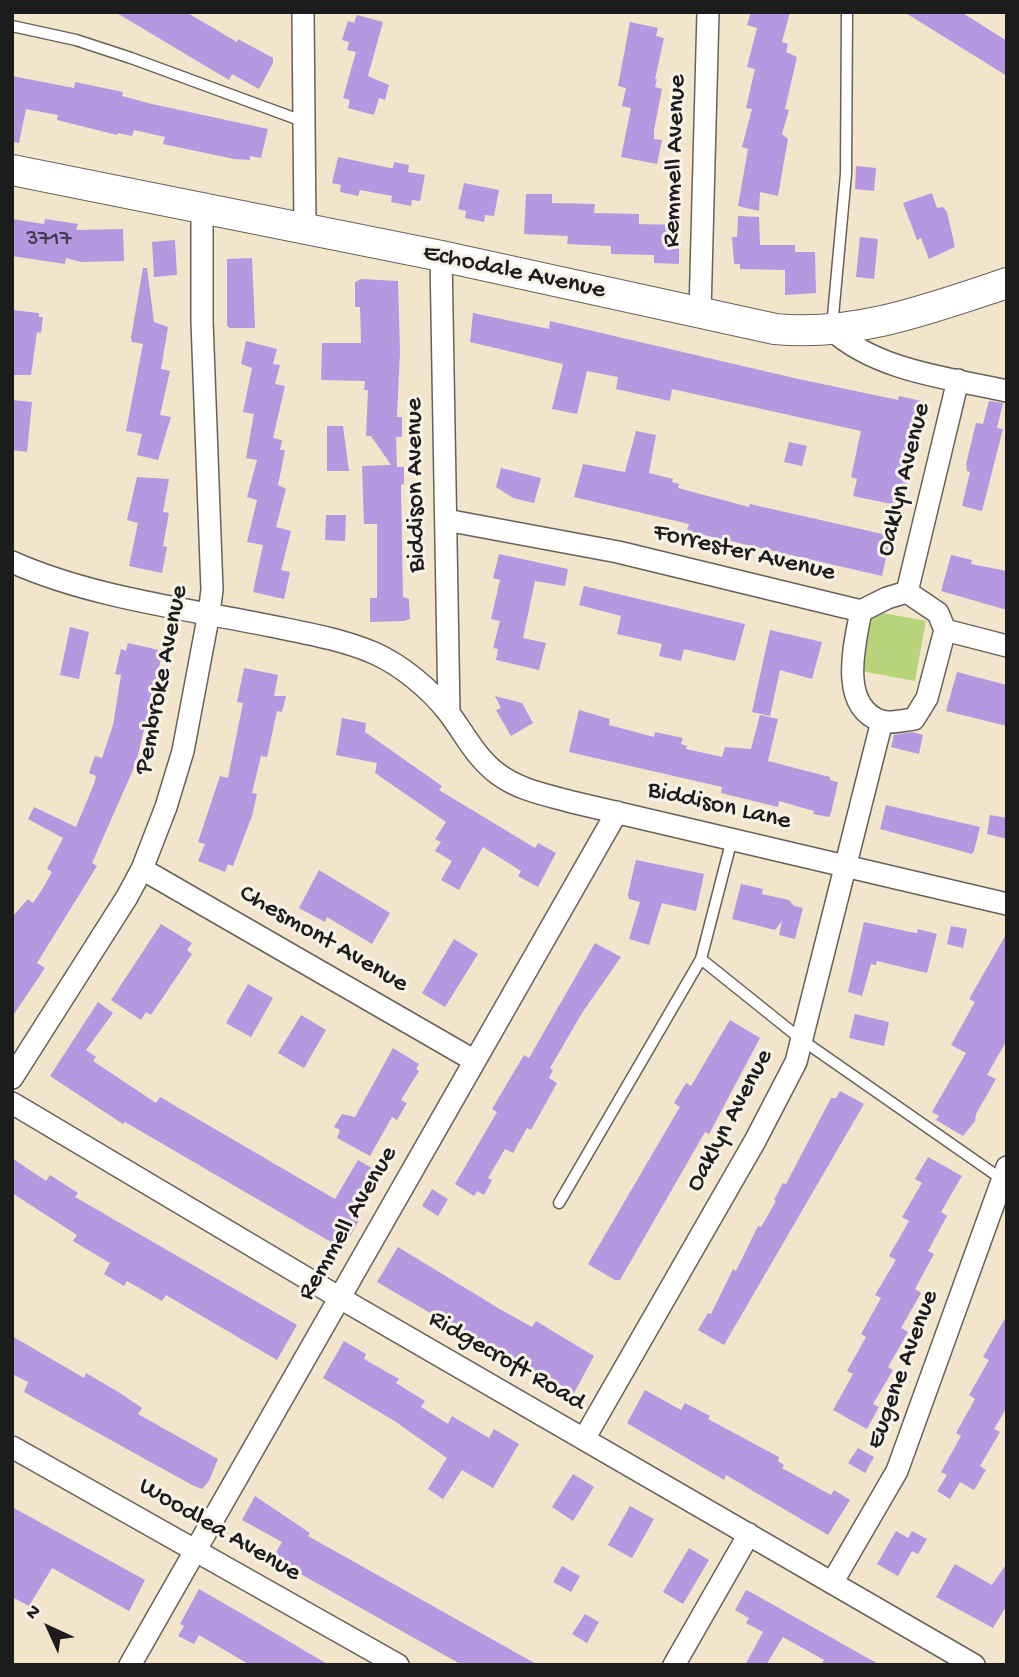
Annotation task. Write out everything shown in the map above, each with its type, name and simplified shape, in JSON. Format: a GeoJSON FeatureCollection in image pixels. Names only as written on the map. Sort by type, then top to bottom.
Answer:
{"type":"FeatureCollection","features":[{"type":"Feature","properties":{"kind":"main road","name":"Echodale Avenue"},"geometry":{"type":"LineString","coordinates":[[12,170],[441,256],[775,329],[832,330],[906,315],[1007,284]]}},
{"type":"Feature","properties":{"kind":"street","name":"Remmell Avenue"},"geometry":{"type":"LineString","coordinates":[[700,313],[708,12]]}},
{"type":"Feature","properties":{"kind":"street"},"geometry":{"type":"LineString","coordinates":[[297,15],[306,122],[306,229]]}},
{"type":"Feature","properties":{"kind":"street","name":"Pembroke Avenue"},"geometry":{"type":"LineString","coordinates":[[12,1078],[142,869],[183,751],[212,590],[202,321],[202,209]]}},
{"type":"Feature","properties":{"kind":"street","name":"Biddison Avenue"},"geometry":{"type":"LineString","coordinates":[[441,256],[449,713]]}},
{"type":"Feature","properties":{"kind":"street"},"geometry":{"type":"LineString","coordinates":[[832,330],[862,353],[1007,391]]}},
{"type":"Feature","properties":{"kind":"street","name":"Oaklyn Avenue"},"geometry":{"type":"LineString","coordinates":[[907,592],[958,380]]}},
{"type":"Feature","properties":{"kind":"street","name":"Forrester Avenue"},"geometry":{"type":"LineString","coordinates":[[446,520],[618,552],[861,611],[907,592]]}},
{"type":"Feature","properties":{"kind":"street","name":"Biddison Lane"},"geometry":{"type":"LineString","coordinates":[[12,562],[77,585],[310,634],[374,653],[414,679],[449,713],[485,764],[515,785],[617,812],[1007,904]]}},
{"type":"Feature","properties":{"kind":"street"},"geometry":{"type":"LineString","coordinates":[[861,611],[853,653],[852,679],[865,711],[882,721],[914,719],[927,698],[945,630],[938,613],[907,592]]}},
{"type":"Feature","properties":{"kind":"street"},"geometry":{"type":"LineString","coordinates":[[945,630],[1007,646]]}},
{"type":"Feature","properties":{"kind":"street","name":"Oaklyn Avenue"},"geometry":{"type":"LineString","coordinates":[[584,1439],[774,1106],[802,1040],[882,721]]}},
{"type":"Feature","properties":{"kind":"street","name":"Remmell Avenue"},"geometry":{"type":"LineString","coordinates":[[130,1665],[617,812]]}},
{"type":"Feature","properties":{"kind":"street","name":"Chesmont Avenue"},"geometry":{"type":"LineString","coordinates":[[142,869],[475,1061]]}},
{"type":"Feature","properties":{"kind":"street","name":"Ridgecroft Road"},"geometry":{"type":"LineString","coordinates":[[12,1103],[340,1298],[974,1665]]}},
{"type":"Feature","properties":{"kind":"street","name":"Eugene Avenue"},"geometry":{"type":"LineString","coordinates":[[832,1583],[897,1471],[1005,1173]]}},
{"type":"Feature","properties":{"kind":"street","name":"Woodlea Avenue"},"geometry":{"type":"LineString","coordinates":[[12,1447],[398,1665]]}},
{"type":"Feature","properties":{"kind":"street"},"geometry":{"type":"LineString","coordinates":[[674,1665],[749,1534]]}},
{"type":"Feature","properties":{"kind":"lane"},"geometry":{"type":"LineString","coordinates":[[832,330],[846,174],[847,12]]}},
{"type":"Feature","properties":{"kind":"lane"},"geometry":{"type":"LineString","coordinates":[[12,26],[76,40],[306,122]]}},
{"type":"Feature","properties":{"kind":"lane"},"geometry":{"type":"LineString","coordinates":[[559,1203],[701,959],[732,839]]}},
{"type":"Feature","properties":{"kind":"lane"},"geometry":{"type":"LineString","coordinates":[[701,959],[802,1040],[1005,1173]]}},
{"type":"Feature","properties":{"kind":"green space"},"geometry":{"type":"Polygon","coordinates":[[[872,611],[926,621],[915,681],[861,671],[872,611]]]}},
{"type":"Feature","properties":{"kind":"building"},"geometry":{"type":"Polygon","coordinates":[[[115,12],[186,12],[237,42],[238,39],[273,58],[273,63],[259,89],[232,74],[229,80],[115,12]]]}},
{"type":"Feature","properties":{"kind":"building"},"geometry":{"type":"Polygon","coordinates":[[[751,12],[790,12],[782,42],[788,44],[786,52],[797,57],[785,109],[789,110],[782,134],[788,139],[778,196],[760,192],[759,211],[738,206],[748,149],[742,147],[752,109],[746,108],[755,69],[747,67],[757,28],[747,25],[751,12]]]}},
{"type":"Feature","properties":{"kind":"building"},"geometry":{"type":"Polygon","coordinates":[[[904,12],[961,12],[1007,41],[1007,76],[904,12]]]}},
{"type":"Feature","properties":{"kind":"building"},"geometry":{"type":"Polygon","coordinates":[[[357,15],[383,22],[368,76],[389,85],[385,100],[379,98],[374,115],[348,108],[350,100],[343,98],[356,52],[347,50],[349,42],[342,40],[348,21],[354,23],[357,15]]]}},
{"type":"Feature","properties":{"kind":"building"},"geometry":{"type":"Polygon","coordinates":[[[630,22],[658,28],[656,36],[664,38],[655,79],[655,87],[662,89],[654,130],[654,139],[662,140],[657,164],[621,157],[631,108],[622,106],[626,88],[618,86],[630,22]]]}},
{"type":"Feature","properties":{"kind":"building"},"geometry":{"type":"Polygon","coordinates":[[[12,76],[74,88],[75,82],[123,92],[122,96],[152,104],[268,129],[261,158],[250,156],[250,160],[234,159],[163,144],[165,137],[134,130],[132,136],[117,135],[57,120],[58,115],[26,109],[19,143],[12,142],[12,76]]]}},
{"type":"Feature","properties":{"kind":"building"},"geometry":{"type":"Polygon","coordinates":[[[338,157],[390,168],[393,168],[394,162],[409,165],[408,172],[425,175],[420,201],[412,200],[411,206],[391,202],[392,196],[360,190],[358,196],[340,192],[341,185],[332,183],[338,157]]]}},
{"type":"Feature","properties":{"kind":"building"},"geometry":{"type":"Polygon","coordinates":[[[856,166],[876,168],[874,191],[855,189],[856,166]]]}},
{"type":"Feature","properties":{"kind":"building"},"geometry":{"type":"Polygon","coordinates":[[[464,183],[499,190],[494,216],[485,215],[484,222],[465,218],[466,211],[458,209],[464,183]]]}},
{"type":"Feature","properties":{"kind":"building"},"geometry":{"type":"Polygon","coordinates":[[[932,193],[937,208],[943,207],[947,212],[955,247],[929,259],[921,238],[917,240],[903,203],[932,193]]]}},
{"type":"Feature","properties":{"kind":"building"},"geometry":{"type":"Polygon","coordinates":[[[526,194],[552,194],[552,203],[595,204],[594,213],[639,214],[639,224],[679,225],[679,264],[654,263],[654,255],[611,254],[611,246],[567,244],[568,236],[524,234],[526,194]]]}},
{"type":"Feature","properties":{"kind":"building"},"geometry":{"type":"Polygon","coordinates":[[[738,216],[759,217],[760,245],[795,245],[795,252],[815,252],[816,293],[785,295],[785,270],[740,269],[740,264],[734,264],[732,237],[737,237],[738,216]]]}},
{"type":"Feature","properties":{"kind":"building"},"geometry":{"type":"Polygon","coordinates":[[[12,219],[44,224],[45,219],[78,224],[76,230],[123,229],[124,261],[81,262],[66,258],[65,264],[12,256],[12,219]]]}},
{"type":"Feature","properties":{"kind":"building"},"geometry":{"type":"Polygon","coordinates":[[[860,237],[878,239],[874,279],[856,277],[860,237]]]}},
{"type":"Feature","properties":{"kind":"building"},"geometry":{"type":"Polygon","coordinates":[[[175,240],[177,275],[154,277],[152,242],[175,240]]]}},
{"type":"Feature","properties":{"kind":"building"},"geometry":{"type":"Polygon","coordinates":[[[252,258],[255,328],[230,328],[227,326],[227,259],[252,258]]]}},
{"type":"Feature","properties":{"kind":"building"},"geometry":{"type":"Polygon","coordinates":[[[143,268],[147,268],[154,322],[168,327],[161,369],[170,371],[160,415],[171,417],[158,460],[137,455],[142,434],[126,431],[143,344],[132,342],[131,338],[143,268]]]}},
{"type":"Feature","properties":{"kind":"building"},"geometry":{"type":"Polygon","coordinates":[[[361,279],[398,281],[400,351],[397,417],[402,417],[402,437],[396,437],[397,467],[404,467],[404,484],[401,485],[403,597],[409,599],[410,619],[403,621],[370,622],[370,598],[377,598],[377,524],[364,524],[362,466],[391,465],[371,436],[366,436],[368,390],[364,390],[365,381],[321,380],[322,343],[361,343],[360,307],[355,307],[355,282],[361,279]]]}},
{"type":"Feature","properties":{"kind":"building"},"geometry":{"type":"Polygon","coordinates":[[[12,310],[39,313],[39,317],[43,317],[41,333],[37,332],[31,375],[12,375],[12,310]]]}},
{"type":"Feature","properties":{"kind":"building"},"geometry":{"type":"Polygon","coordinates":[[[473,313],[549,329],[550,321],[794,378],[898,400],[899,396],[926,402],[905,490],[902,489],[901,506],[853,496],[857,479],[851,477],[861,431],[672,389],[670,401],[616,389],[618,377],[587,371],[577,414],[552,409],[563,364],[470,342],[473,313]]]}},
{"type":"Feature","properties":{"kind":"building"},"geometry":{"type":"Polygon","coordinates":[[[246,341],[277,349],[273,364],[280,365],[275,384],[285,386],[273,438],[282,440],[280,450],[285,450],[278,485],[286,489],[276,527],[291,531],[281,570],[290,572],[284,599],[253,592],[263,545],[247,542],[257,500],[247,497],[257,460],[246,458],[254,414],[243,412],[252,368],[241,364],[246,341]]]}},
{"type":"Feature","properties":{"kind":"building"},"geometry":{"type":"Polygon","coordinates":[[[12,400],[32,402],[27,452],[12,450],[12,400]]]}},
{"type":"Feature","properties":{"kind":"building"},"geometry":{"type":"Polygon","coordinates":[[[989,401],[1003,403],[997,428],[1003,429],[982,511],[962,506],[970,472],[967,471],[966,464],[976,423],[983,424],[989,401]]]}},
{"type":"Feature","properties":{"kind":"building"},"geometry":{"type":"Polygon","coordinates":[[[327,426],[343,426],[349,471],[327,471],[327,426]]]}},
{"type":"Feature","properties":{"kind":"building"},"geometry":{"type":"Polygon","coordinates":[[[636,431],[656,435],[649,473],[673,479],[672,482],[679,484],[678,488],[749,507],[750,504],[891,536],[882,576],[687,531],[689,524],[574,497],[583,464],[625,472],[636,431]]]}},
{"type":"Feature","properties":{"kind":"building"},"geometry":{"type":"Polygon","coordinates":[[[789,442],[807,446],[802,466],[784,462],[789,442]]]}},
{"type":"Feature","properties":{"kind":"building"},"geometry":{"type":"Polygon","coordinates":[[[501,468],[541,478],[534,503],[513,498],[496,487],[501,468]]]}},
{"type":"Feature","properties":{"kind":"building"},"geometry":{"type":"Polygon","coordinates":[[[137,477],[169,479],[163,512],[169,513],[163,546],[167,547],[162,573],[129,566],[138,523],[127,520],[137,477]]]}},
{"type":"Feature","properties":{"kind":"building"},"geometry":{"type":"Polygon","coordinates":[[[326,515],[346,515],[345,541],[325,540],[326,515]]]}},
{"type":"Feature","properties":{"kind":"building"},"geometry":{"type":"Polygon","coordinates":[[[499,554],[568,569],[565,586],[535,581],[523,638],[546,643],[539,670],[496,660],[498,649],[493,648],[500,621],[491,619],[500,580],[493,578],[499,554]]]}},
{"type":"Feature","properties":{"kind":"building"},"geometry":{"type":"Polygon","coordinates":[[[951,555],[972,560],[971,564],[1007,571],[1007,610],[941,591],[951,555]]]}},
{"type":"Feature","properties":{"kind":"building"},"geometry":{"type":"Polygon","coordinates":[[[584,586],[745,624],[735,661],[684,649],[681,661],[659,656],[662,644],[617,634],[621,616],[579,605],[584,586]]]}},
{"type":"Feature","properties":{"kind":"building"},"geometry":{"type":"Polygon","coordinates":[[[70,627],[89,632],[79,679],[60,675],[70,627]]]}},
{"type":"Feature","properties":{"kind":"building"},"geometry":{"type":"Polygon","coordinates":[[[770,630],[822,642],[812,679],[780,670],[770,716],[752,712],[770,630]]]}},
{"type":"Feature","properties":{"kind":"building"},"geometry":{"type":"Polygon","coordinates":[[[128,643],[163,651],[136,763],[92,863],[97,866],[37,963],[45,968],[12,1017],[12,917],[28,899],[33,903],[43,888],[52,872],[47,869],[63,838],[28,819],[34,807],[76,827],[94,784],[96,776],[89,773],[92,764],[95,756],[102,758],[113,725],[121,675],[115,674],[121,649],[126,651],[128,643]]]}},
{"type":"Feature","properties":{"kind":"building"},"geometry":{"type":"Polygon","coordinates":[[[244,668],[278,675],[274,696],[286,696],[282,712],[277,711],[267,757],[261,756],[252,793],[257,794],[252,816],[233,866],[228,864],[225,872],[198,861],[205,844],[198,842],[220,776],[228,778],[243,703],[237,702],[244,668]]]}},
{"type":"Feature","properties":{"kind":"building"},"geometry":{"type":"Polygon","coordinates":[[[957,672],[1007,685],[1007,726],[946,711],[957,672]]]}},
{"type":"Feature","properties":{"kind":"building"},"geometry":{"type":"Polygon","coordinates":[[[495,696],[522,703],[533,723],[511,736],[496,710],[501,708],[495,696]]]}},
{"type":"Feature","properties":{"kind":"building"},"geometry":{"type":"Polygon","coordinates":[[[579,710],[610,719],[609,725],[654,737],[655,732],[683,738],[681,744],[687,746],[686,749],[722,757],[725,747],[751,749],[760,715],[778,719],[768,761],[830,777],[830,780],[838,782],[831,813],[829,817],[813,814],[814,811],[779,801],[778,807],[721,793],[722,787],[569,752],[579,710]]]}},
{"type":"Feature","properties":{"kind":"building"},"geometry":{"type":"Polygon","coordinates":[[[342,718],[366,723],[365,732],[442,786],[439,790],[535,848],[538,843],[556,853],[538,887],[518,876],[521,871],[483,847],[459,890],[441,880],[452,861],[435,851],[441,842],[435,839],[446,822],[375,773],[377,763],[336,755],[342,718]]]}},
{"type":"Feature","properties":{"kind":"building"},"geometry":{"type":"Polygon","coordinates":[[[912,732],[923,735],[919,754],[891,747],[894,735],[912,732]]]}},
{"type":"Feature","properties":{"kind":"building"},"geometry":{"type":"Polygon","coordinates":[[[886,805],[980,827],[974,851],[972,854],[880,829],[886,805]]]}},
{"type":"Feature","properties":{"kind":"building"},"geometry":{"type":"Polygon","coordinates":[[[990,815],[1007,818],[1007,839],[987,834],[990,815]]]}},
{"type":"Feature","properties":{"kind":"building"},"geometry":{"type":"Polygon","coordinates":[[[636,860],[704,874],[696,911],[662,903],[649,945],[629,939],[640,902],[629,899],[628,894],[636,860]]]}},
{"type":"Feature","properties":{"kind":"building"},"geometry":{"type":"Polygon","coordinates":[[[319,870],[390,913],[372,944],[327,917],[325,922],[299,908],[319,870]]]}},
{"type":"Feature","properties":{"kind":"building"},"geometry":{"type":"Polygon","coordinates":[[[741,884],[763,889],[762,894],[789,900],[794,906],[803,908],[795,939],[779,935],[782,921],[775,930],[732,919],[741,884]]]}},
{"type":"Feature","properties":{"kind":"building"},"geometry":{"type":"Polygon","coordinates":[[[864,922],[910,932],[917,933],[918,929],[937,934],[927,973],[877,961],[876,965],[871,964],[862,996],[848,992],[864,922]]]}},
{"type":"Feature","properties":{"kind":"building"},"geometry":{"type":"Polygon","coordinates":[[[161,924],[192,943],[187,950],[192,954],[151,1015],[146,1012],[141,1020],[111,1000],[161,924]]]}},
{"type":"Feature","properties":{"kind":"building"},"geometry":{"type":"Polygon","coordinates":[[[951,926],[967,929],[963,948],[947,944],[951,926]]]}},
{"type":"Feature","properties":{"kind":"building"},"geometry":{"type":"Polygon","coordinates":[[[1007,933],[1007,1040],[987,1075],[996,1079],[976,1114],[975,1121],[963,1136],[936,1120],[939,1116],[932,1112],[966,1053],[951,1045],[975,1002],[969,999],[1007,933]]]}},
{"type":"Feature","properties":{"kind":"building"},"geometry":{"type":"Polygon","coordinates":[[[454,939],[478,954],[445,1007],[422,993],[454,939]]]}},
{"type":"Feature","properties":{"kind":"building"},"geometry":{"type":"Polygon","coordinates":[[[595,943],[621,957],[582,1013],[550,1068],[553,1070],[549,1078],[557,1083],[531,1130],[527,1128],[513,1153],[505,1149],[488,1178],[492,1180],[484,1195],[477,1191],[474,1196],[455,1184],[497,1112],[492,1109],[524,1055],[529,1058],[595,943]]]}},
{"type":"Feature","properties":{"kind":"building"},"geometry":{"type":"Polygon","coordinates":[[[248,984],[273,998],[251,1037],[226,1023],[248,984]]]}},
{"type":"Feature","properties":{"kind":"building"},"geometry":{"type":"Polygon","coordinates":[[[98,1002],[113,1013],[86,1050],[96,1057],[93,1061],[156,1103],[160,1097],[335,1199],[358,1160],[377,1171],[353,1209],[362,1215],[343,1249],[125,1122],[123,1124],[50,1076],[98,1002]]]}},
{"type":"Feature","properties":{"kind":"building"},"geometry":{"type":"Polygon","coordinates":[[[855,1014],[889,1022],[884,1046],[849,1038],[855,1014]]]}},
{"type":"Feature","properties":{"kind":"building"},"geometry":{"type":"Polygon","coordinates":[[[301,1015],[326,1030],[304,1068],[278,1053],[301,1015]]]}},
{"type":"Feature","properties":{"kind":"building"},"geometry":{"type":"Polygon","coordinates":[[[730,1020],[760,1038],[709,1134],[705,1132],[620,1280],[615,1280],[588,1264],[680,1107],[674,1103],[686,1083],[691,1086],[730,1020]]]}},
{"type":"Feature","properties":{"kind":"building"},"geometry":{"type":"Polygon","coordinates":[[[393,1048],[419,1064],[416,1069],[419,1071],[401,1100],[407,1103],[397,1120],[392,1117],[370,1156],[337,1138],[340,1130],[334,1127],[342,1114],[355,1117],[393,1048]]]}},
{"type":"Feature","properties":{"kind":"building"},"geometry":{"type":"Polygon","coordinates":[[[840,1091],[864,1104],[724,1345],[698,1330],[708,1313],[711,1314],[733,1269],[736,1271],[758,1226],[761,1227],[776,1201],[774,1200],[783,1183],[786,1184],[831,1098],[836,1098],[840,1091]]]}},
{"type":"Feature","properties":{"kind":"building"},"geometry":{"type":"Polygon","coordinates":[[[928,1157],[962,1176],[941,1212],[947,1216],[928,1251],[934,1254],[915,1289],[921,1293],[901,1328],[908,1332],[888,1367],[893,1370],[873,1404],[879,1407],[867,1429],[833,1410],[853,1374],[847,1371],[866,1337],[861,1334],[881,1298],[875,1295],[896,1260],[889,1256],[909,1221],[902,1217],[922,1183],[915,1179],[928,1157]]]}},
{"type":"Feature","properties":{"kind":"building"},"geometry":{"type":"Polygon","coordinates":[[[12,1158],[46,1181],[50,1175],[78,1193],[75,1197],[297,1325],[277,1360],[166,1295],[162,1301],[127,1281],[124,1286],[104,1274],[110,1263],[73,1241],[77,1235],[12,1193],[12,1158]]]}},
{"type":"Feature","properties":{"kind":"building"},"geometry":{"type":"Polygon","coordinates":[[[432,1189],[448,1199],[438,1216],[422,1206],[432,1189]]]}},
{"type":"Feature","properties":{"kind":"building"},"geometry":{"type":"Polygon","coordinates":[[[398,1247],[532,1327],[536,1321],[594,1356],[574,1393],[537,1371],[535,1374],[377,1282],[398,1247]]]}},
{"type":"Feature","properties":{"kind":"building"},"geometry":{"type":"Polygon","coordinates":[[[1007,1315],[1007,1407],[994,1429],[1000,1432],[980,1466],[986,1470],[974,1490],[960,1482],[950,1499],[937,1491],[947,1475],[941,1472],[961,1436],[956,1433],[975,1399],[969,1395],[989,1360],[983,1357],[1007,1315]]]}},
{"type":"Feature","properties":{"kind":"building"},"geometry":{"type":"Polygon","coordinates":[[[12,1336],[84,1378],[86,1373],[120,1393],[142,1408],[138,1414],[218,1459],[209,1481],[202,1489],[192,1485],[24,1392],[28,1382],[12,1374],[12,1336]]]}},
{"type":"Feature","properties":{"kind":"building"},"geometry":{"type":"Polygon","coordinates":[[[344,1341],[366,1354],[364,1359],[399,1379],[396,1383],[425,1401],[421,1407],[448,1424],[452,1416],[489,1438],[494,1429],[519,1444],[493,1488],[462,1470],[443,1499],[428,1489],[447,1458],[396,1422],[323,1378],[344,1341]]]}},
{"type":"Feature","properties":{"kind":"building"},"geometry":{"type":"Polygon","coordinates":[[[645,1390],[681,1410],[685,1403],[710,1416],[708,1419],[779,1457],[778,1461],[784,1465],[782,1468],[831,1495],[834,1490],[850,1500],[828,1535],[726,1475],[724,1480],[627,1423],[645,1390]]]}},
{"type":"Feature","properties":{"kind":"building"},"geometry":{"type":"Polygon","coordinates":[[[858,1448],[874,1457],[865,1473],[848,1463],[858,1448]]]}},
{"type":"Feature","properties":{"kind":"building"},"geometry":{"type":"Polygon","coordinates":[[[573,1474],[594,1487],[573,1521],[552,1507],[573,1474]]]}},
{"type":"Feature","properties":{"kind":"building"},"geometry":{"type":"Polygon","coordinates":[[[255,1496],[310,1533],[308,1536],[538,1665],[462,1665],[273,1558],[282,1542],[242,1520],[255,1496]]]}},
{"type":"Feature","properties":{"kind":"building"},"geometry":{"type":"Polygon","coordinates":[[[630,1506],[654,1519],[632,1558],[608,1545],[630,1506]]]}},
{"type":"Feature","properties":{"kind":"building"},"geometry":{"type":"Polygon","coordinates":[[[12,1507],[145,1580],[129,1611],[52,1568],[29,1606],[12,1597],[12,1507]]]}},
{"type":"Feature","properties":{"kind":"building"},"geometry":{"type":"Polygon","coordinates":[[[896,1531],[908,1538],[912,1531],[927,1539],[918,1554],[912,1551],[898,1576],[877,1564],[896,1531]]]}},
{"type":"Feature","properties":{"kind":"building"},"geometry":{"type":"Polygon","coordinates":[[[689,1548],[709,1560],[683,1604],[663,1592],[689,1548]]]}},
{"type":"Feature","properties":{"kind":"building"},"geometry":{"type":"Polygon","coordinates":[[[1007,1563],[1007,1605],[993,1628],[936,1597],[955,1564],[992,1585],[1007,1563]]]}},
{"type":"Feature","properties":{"kind":"building"},"geometry":{"type":"Polygon","coordinates":[[[562,1566],[580,1576],[571,1592],[553,1582],[562,1566]]]}},
{"type":"Feature","properties":{"kind":"building"},"geometry":{"type":"Polygon","coordinates":[[[199,1589],[329,1665],[250,1665],[199,1635],[194,1644],[178,1636],[184,1626],[180,1624],[199,1589]]]}},
{"type":"Feature","properties":{"kind":"building"},"geometry":{"type":"Polygon","coordinates":[[[746,1590],[880,1665],[821,1665],[824,1660],[783,1637],[766,1665],[745,1665],[763,1632],[746,1623],[749,1618],[735,1610],[746,1590]]]}},
{"type":"Feature","properties":{"kind":"building"},"geometry":{"type":"Polygon","coordinates":[[[585,1614],[599,1622],[587,1643],[572,1634],[585,1614]]]}}]}
